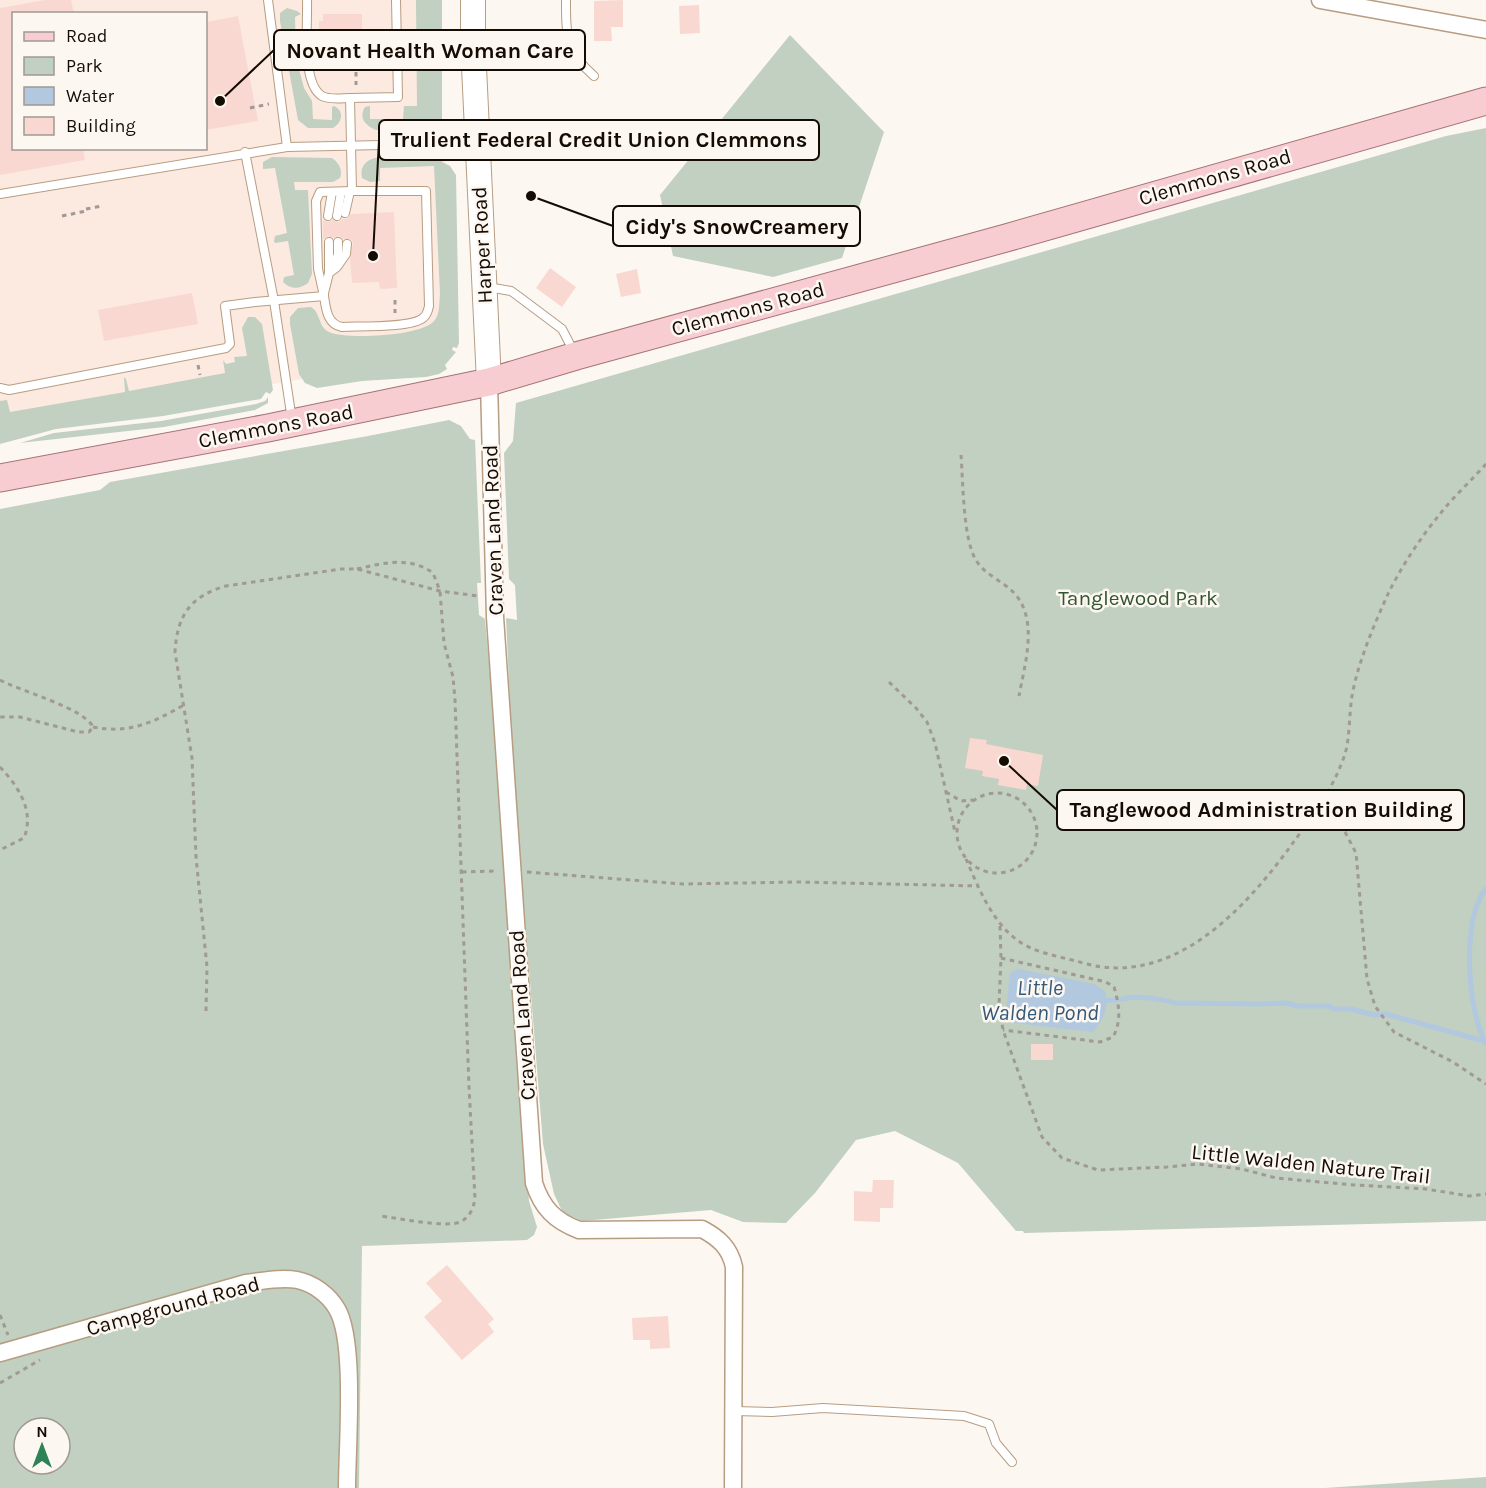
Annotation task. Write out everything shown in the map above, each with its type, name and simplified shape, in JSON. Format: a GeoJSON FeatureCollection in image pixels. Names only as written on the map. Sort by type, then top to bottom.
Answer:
{"type":"FeatureCollection","features":[{"type":"Feature","properties":{"kind":"main road","name":"Harper Road"},"geometry":{"type":"LineString","coordinates":[[473,0],[477,142],[489,382]]}},
{"type":"Feature","properties":{"kind":"main road","name":"Clemmons Road"},"geometry":{"type":"LineString","coordinates":[[0,478],[293,423],[489,382],[1486,101]]}},
{"type":"Feature","properties":{"kind":"street"},"geometry":{"type":"LineString","coordinates":[[1320,0],[1486,30]]}},
{"type":"Feature","properties":{"kind":"street","name":"Craven Land Road"},"geometry":{"type":"LineString","coordinates":[[489,382],[495,598],[534,1183],[547,1210],[558,1220],[579,1230],[702,1229],[715,1236],[726,1246],[734,1268],[733,1488]]}},
{"type":"Feature","properties":{"kind":"street","name":"Campground Road"},"geometry":{"type":"LineString","coordinates":[[0,1353],[246,1283],[297,1280],[313,1286],[327,1296],[338,1310],[344,1329],[348,1374],[347,1488]]}},
{"type":"Feature","properties":{"kind":"lane"},"geometry":{"type":"LineString","coordinates":[[268,0],[287,147]]}},
{"type":"Feature","properties":{"kind":"lane"},"geometry":{"type":"LineString","coordinates":[[307,0],[308,68],[312,84],[316,91],[325,98],[398,97],[396,0]]}},
{"type":"Feature","properties":{"kind":"lane"},"geometry":{"type":"LineString","coordinates":[[566,0],[566,22],[573,53],[578,63],[594,76]]}},
{"type":"Feature","properties":{"kind":"lane"},"geometry":{"type":"LineString","coordinates":[[344,192],[337,215],[344,192],[352,147],[350,98]]}},
{"type":"Feature","properties":{"kind":"lane"},"geometry":{"type":"LineString","coordinates":[[0,194],[245,152],[287,147],[477,142]]}},
{"type":"Feature","properties":{"kind":"lane"},"geometry":{"type":"LineString","coordinates":[[245,152],[274,301],[293,423]]}},
{"type":"Feature","properties":{"kind":"lane"},"geometry":{"type":"LineString","coordinates":[[426,191],[428,312],[422,319],[403,324],[342,327],[331,322],[324,296],[318,269],[316,201],[320,192],[426,191]]}},
{"type":"Feature","properties":{"kind":"lane"},"geometry":{"type":"LineString","coordinates":[[324,296],[329,273],[338,243],[346,254],[337,267],[329,273]]}},
{"type":"Feature","properties":{"kind":"lane"},"geometry":{"type":"LineString","coordinates":[[484,286],[511,291],[562,329],[576,356]]}},
{"type":"Feature","properties":{"kind":"lane"},"geometry":{"type":"LineString","coordinates":[[0,388],[9,390],[222,349],[230,344],[225,306],[324,296]]}},
{"type":"Feature","properties":{"kind":"lane"},"geometry":{"type":"LineString","coordinates":[[734,1411],[772,1412],[823,1408],[964,1416],[989,1424],[996,1443],[1012,1462]]}},
{"type":"Feature","properties":{"kind":"path"},"geometry":{"type":"LineString","coordinates":[[250,108],[281,102]]}},
{"type":"Feature","properties":{"kind":"path"},"geometry":{"type":"LineString","coordinates":[[62,216],[102,206]]}},
{"type":"Feature","properties":{"kind":"path"},"geometry":{"type":"LineString","coordinates":[[961,455],[970,545],[976,561],[1013,591],[1023,605],[1028,636],[1019,696]]}},
{"type":"Feature","properties":{"kind":"path","name":"Little Walden Nature Trail"},"geometry":{"type":"LineString","coordinates":[[966,859],[999,924],[1013,938],[1030,948],[1094,966],[1134,967],[1152,962],[1196,943],[1224,923],[1258,888],[1330,790],[1346,751],[1353,693],[1372,629],[1390,591],[1440,513],[1486,464]]}},
{"type":"Feature","properties":{"kind":"path"},"geometry":{"type":"LineString","coordinates":[[206,1011],[207,967],[196,857],[192,758],[175,652],[180,621],[189,607],[200,597],[226,586],[341,569],[357,569],[391,562],[416,564],[433,573],[440,591],[444,643],[453,677],[475,1199],[472,1212],[460,1222],[441,1223],[380,1216]]}},
{"type":"Feature","properties":{"kind":"path"},"geometry":{"type":"LineString","coordinates":[[357,569],[440,591],[495,598]]}},
{"type":"Feature","properties":{"kind":"path"},"geometry":{"type":"LineString","coordinates":[[0,680],[78,713],[90,720],[93,727]]}},
{"type":"Feature","properties":{"kind":"path"},"geometry":{"type":"LineString","coordinates":[[889,682],[927,722],[935,743],[946,792],[957,841],[966,859],[981,870],[991,873],[1011,871],[1027,860],[1036,843],[1036,824],[1027,806],[1020,799],[1011,795],[992,793],[974,800],[961,801],[946,792]]}},
{"type":"Feature","properties":{"kind":"path"},"geometry":{"type":"LineString","coordinates":[[93,727],[110,730],[133,729],[159,719],[184,705]]}},
{"type":"Feature","properties":{"kind":"path"},"geometry":{"type":"LineString","coordinates":[[0,717],[20,717],[78,732],[89,732],[93,727]]}},
{"type":"Feature","properties":{"kind":"path"},"geometry":{"type":"LineString","coordinates":[[0,767],[22,796],[28,813],[28,827],[24,838],[0,850]]}},
{"type":"Feature","properties":{"kind":"path"},"geometry":{"type":"LineString","coordinates":[[957,841],[956,831],[962,813],[974,800]]}},
{"type":"Feature","properties":{"kind":"path"},"geometry":{"type":"LineString","coordinates":[[1319,807],[1345,832],[1356,853],[1367,979],[1375,1006],[1394,1032],[1453,1062],[1486,1084]]}},
{"type":"Feature","properties":{"kind":"path"},"geometry":{"type":"LineString","coordinates":[[462,872],[512,871],[683,884],[798,882],[978,886]]}},
{"type":"Feature","properties":{"kind":"path","name":"Little Walden Nature Trail"},"geometry":{"type":"LineString","coordinates":[[999,924],[1001,958],[999,1004],[1003,1030],[1042,1137],[1062,1158],[1098,1170],[1198,1164],[1242,1168],[1276,1178],[1426,1190],[1469,1196],[1486,1194]]}},
{"type":"Feature","properties":{"kind":"path"},"geometry":{"type":"LineString","coordinates":[[1001,958],[1106,982],[1114,987],[1119,1011],[1118,1028],[1113,1037],[1100,1042],[1003,1030]]}},
{"type":"Feature","properties":{"kind":"shaded area"},"geometry":{"type":"Polygon","coordinates":[[[0,0],[431,0],[435,116],[450,180],[439,356],[0,430],[0,0]]]}},
{"type":"Feature","properties":{"kind":"green space"},"geometry":{"type":"Polygon","coordinates":[[[416,0],[442,0],[442,122],[436,126],[436,130],[376,130],[364,121],[362,115],[365,107],[370,106],[370,119],[403,119],[404,106],[417,106],[416,0]]]}},
{"type":"Feature","properties":{"kind":"green space"},"geometry":{"type":"Polygon","coordinates":[[[287,8],[301,14],[295,17],[296,58],[304,88],[312,101],[313,119],[332,120],[332,107],[334,106],[340,111],[341,117],[333,128],[308,128],[298,120],[280,21],[280,13],[287,8]]]}},
{"type":"Feature","properties":{"kind":"green space"},"geometry":{"type":"Polygon","coordinates":[[[790,35],[884,132],[842,258],[773,277],[673,256],[660,195],[790,35]]]}},
{"type":"Feature","properties":{"kind":"green space","name":"Tanglewood Park"},"geometry":{"type":"Polygon","coordinates":[[[1486,128],[1486,1221],[1024,1233],[1016,1231],[958,1163],[895,1131],[856,1140],[815,1193],[786,1223],[743,1222],[711,1210],[582,1221],[563,1213],[554,1194],[543,1144],[513,770],[506,618],[517,620],[515,585],[509,579],[504,453],[513,441],[516,403],[1446,136],[1486,128]]]}},
{"type":"Feature","properties":{"kind":"green space"},"geometry":{"type":"Polygon","coordinates":[[[384,156],[443,158],[442,162],[450,166],[456,175],[459,343],[457,348],[453,347],[452,350],[456,352],[445,365],[447,369],[439,374],[426,377],[362,381],[317,388],[305,383],[299,374],[290,324],[290,317],[298,308],[311,307],[325,330],[351,336],[383,335],[415,330],[427,326],[436,318],[440,294],[434,166],[380,168],[380,181],[370,182],[362,178],[362,168],[374,158],[384,156]]]}},
{"type":"Feature","properties":{"kind":"green space"},"geometry":{"type":"Polygon","coordinates":[[[272,157],[332,158],[341,169],[340,178],[333,182],[294,182],[295,190],[308,190],[312,274],[308,283],[299,287],[292,287],[283,282],[284,277],[294,275],[288,241],[275,243],[274,241],[275,236],[287,233],[275,168],[263,169],[263,162],[272,157]]]}},
{"type":"Feature","properties":{"kind":"green space"},"geometry":{"type":"Polygon","coordinates":[[[248,317],[255,317],[262,324],[273,390],[270,394],[266,392],[261,399],[163,416],[56,429],[0,444],[0,401],[7,400],[10,412],[125,392],[124,377],[129,391],[225,373],[223,360],[226,364],[235,362],[234,357],[247,356],[242,328],[248,317]]]}},
{"type":"Feature","properties":{"kind":"green space"},"geometry":{"type":"Polygon","coordinates":[[[268,397],[268,403],[255,410],[164,427],[20,443],[54,433],[161,421],[256,404],[265,401],[268,397]]]}},
{"type":"Feature","properties":{"kind":"green space"},"geometry":{"type":"Polygon","coordinates":[[[449,420],[461,426],[470,439],[475,440],[481,583],[477,583],[479,615],[485,619],[496,739],[529,1201],[537,1227],[534,1235],[527,1240],[362,1246],[359,1488],[0,1488],[0,509],[100,490],[110,482],[449,420]]]}},
{"type":"Feature","properties":{"kind":"green space"},"geometry":{"type":"Polygon","coordinates":[[[1486,1477],[1486,1488],[1325,1488],[1486,1477]]]}},
{"type":"Feature","properties":{"kind":"water","name":"Little Walden Pond"},"geometry":{"type":"Polygon","coordinates":[[[1018,969],[1094,984],[1105,991],[1106,1008],[1103,1018],[1093,1032],[1014,1023],[1006,1012],[1010,973],[1018,969]]]}},
{"type":"Feature","properties":{"kind":"building"},"geometry":{"type":"Polygon","coordinates":[[[45,0],[71,0],[74,12],[12,12],[12,150],[83,150],[85,160],[0,175],[0,8],[45,0]]]}},
{"type":"Feature","properties":{"kind":"building"},"geometry":{"type":"Polygon","coordinates":[[[623,0],[623,27],[611,27],[612,41],[594,41],[594,1],[623,0]]]}},
{"type":"Feature","properties":{"kind":"building"},"geometry":{"type":"Polygon","coordinates":[[[699,5],[700,33],[680,34],[679,6],[699,5]]]}},
{"type":"Feature","properties":{"kind":"building"},"geometry":{"type":"Polygon","coordinates":[[[323,14],[362,14],[362,65],[319,65],[319,21],[323,21],[323,14]]]}},
{"type":"Feature","properties":{"kind":"building"},"geometry":{"type":"Polygon","coordinates":[[[238,16],[258,121],[207,130],[207,22],[238,16]]]}},
{"type":"Feature","properties":{"kind":"building"},"geometry":{"type":"Polygon","coordinates":[[[394,212],[397,288],[380,289],[379,282],[352,283],[350,259],[353,242],[339,236],[333,238],[328,236],[323,239],[323,220],[339,222],[347,219],[351,214],[394,212]]]}},
{"type":"Feature","properties":{"kind":"building"},"geometry":{"type":"Polygon","coordinates":[[[550,268],[576,287],[562,307],[536,288],[550,268]]]}},
{"type":"Feature","properties":{"kind":"building"},"geometry":{"type":"Polygon","coordinates":[[[637,269],[641,293],[621,297],[616,274],[637,269]]]}},
{"type":"Feature","properties":{"kind":"building"},"geometry":{"type":"Polygon","coordinates":[[[192,293],[198,324],[104,341],[98,310],[192,293]]]}},
{"type":"Feature","properties":{"kind":"building"},"geometry":{"type":"Polygon","coordinates":[[[970,738],[987,740],[986,744],[1043,755],[1038,786],[1027,784],[1026,790],[998,785],[999,779],[982,776],[983,771],[965,768],[970,738]]]}},
{"type":"Feature","properties":{"kind":"building"},"geometry":{"type":"Polygon","coordinates":[[[1031,1044],[1053,1044],[1053,1060],[1031,1060],[1031,1044]]]}},
{"type":"Feature","properties":{"kind":"building"},"geometry":{"type":"Polygon","coordinates":[[[873,1180],[894,1180],[893,1208],[880,1208],[880,1222],[854,1221],[854,1191],[872,1192],[873,1180]]]}},
{"type":"Feature","properties":{"kind":"building"},"geometry":{"type":"Polygon","coordinates":[[[447,1265],[494,1319],[488,1324],[494,1332],[462,1360],[424,1317],[442,1301],[426,1283],[447,1265]]]}},
{"type":"Feature","properties":{"kind":"building"},"geometry":{"type":"Polygon","coordinates":[[[668,1316],[670,1348],[650,1349],[650,1340],[633,1340],[632,1318],[668,1316]]]}},
{"type":"Feature","properties":{"kind":"waterway"},"geometry":{"type":"LineString","coordinates":[[1486,889],[1478,903],[1473,921],[1470,965],[1474,1010],[1486,1043]]}},
{"type":"Feature","properties":{"kind":"waterway"},"geometry":{"type":"LineString","coordinates":[[1102,1000],[1136,997],[1174,1003],[1286,1003],[1298,1006],[1329,1006],[1334,1009],[1351,1009],[1374,1015],[1386,1014],[1484,1041]]}},
{"type":"Feature","properties":{"kind":"place","name":"Novant Health Woman Care"},"geometry":{"type":"Point","coordinates":[220,101]}},
{"type":"Feature","properties":{"kind":"place","name":"Cidy's SnowCreamery"},"geometry":{"type":"Point","coordinates":[531,196]}},
{"type":"Feature","properties":{"kind":"place","name":"Trulient Federal Credit Union Clemmons"},"geometry":{"type":"Point","coordinates":[373,256]}},
{"type":"Feature","properties":{"kind":"place","name":"Tanglewood Administration Building"},"geometry":{"type":"Point","coordinates":[1004,761]}}]}
